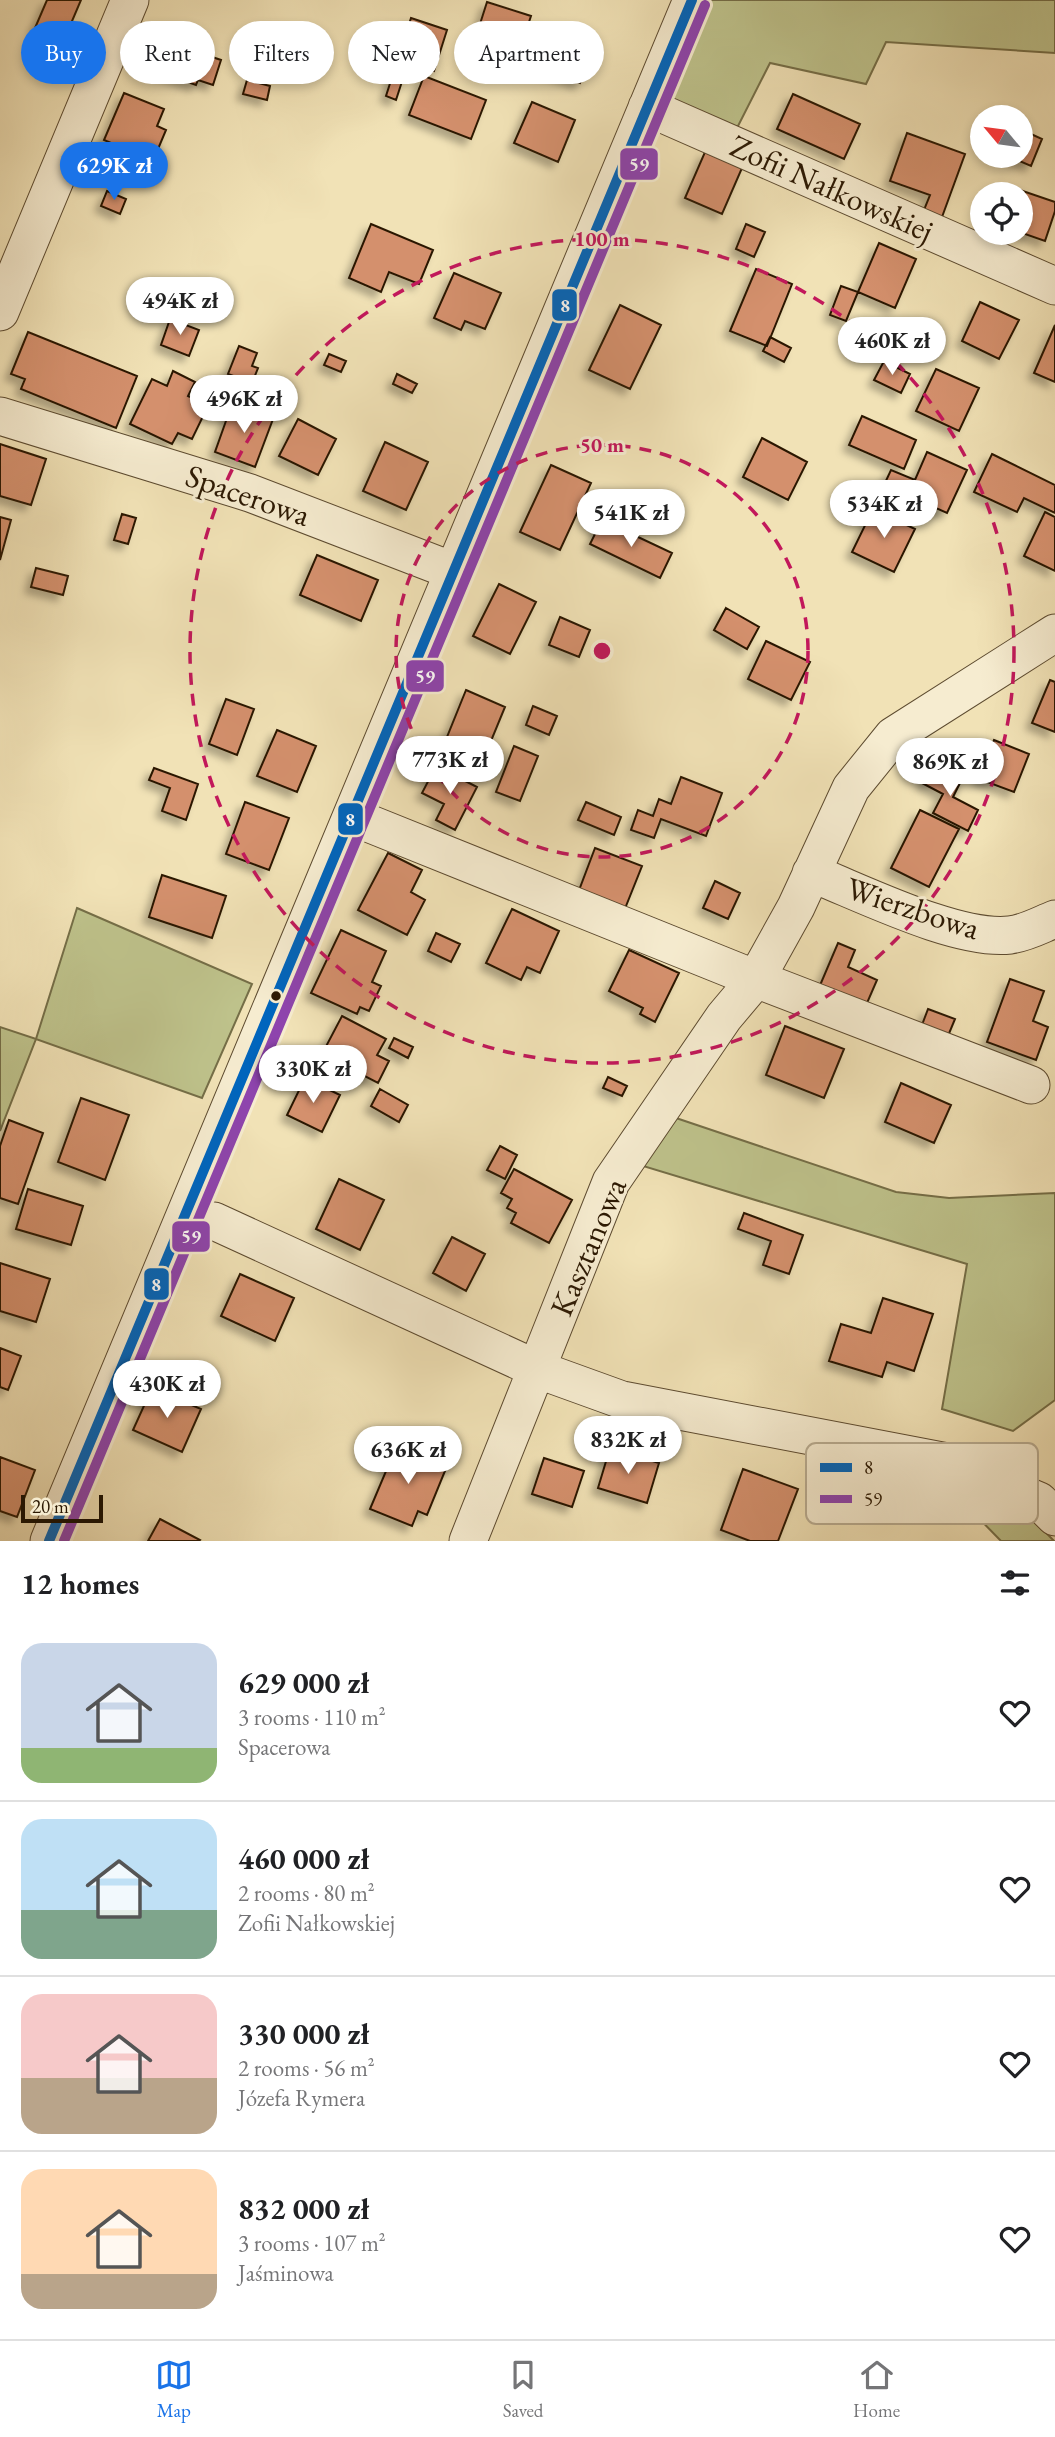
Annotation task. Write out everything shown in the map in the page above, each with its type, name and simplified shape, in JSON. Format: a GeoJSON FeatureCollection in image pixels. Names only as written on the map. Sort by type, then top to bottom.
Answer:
{"type":"FeatureCollection","features":[{"type":"Feature","properties":{"kind":"street"},"geometry":{"type":"LineString","coordinates":[[0,312],[130,0]]}},
{"type":"Feature","properties":{"kind":"street"},"geometry":{"type":"LineString","coordinates":[[49,1541],[692,0]]}},
{"type":"Feature","properties":{"kind":"street","name":"Zofii Nałkowskiej"},"geometry":{"type":"LineString","coordinates":[[647,107],[1055,286]]}},
{"type":"Feature","properties":{"kind":"street","name":"Spacerowa"},"geometry":{"type":"LineString","coordinates":[[0,416],[250,493],[453,571]]}},
{"type":"Feature","properties":{"kind":"street","name":"Kasztanowa"},"geometry":{"type":"LineString","coordinates":[[468,1541],[539,1370],[611,1182],[724,1017],[756,979],[851,788],[893,736],[1055,633]]}},
{"type":"Feature","properties":{"kind":"street"},"geometry":{"type":"LineString","coordinates":[[353,817],[756,979],[1031,1084]]}},
{"type":"Feature","properties":{"kind":"street","name":"Wierzbowa"},"geometry":{"type":"LineString","coordinates":[[811,873],[943,924],[985,934],[1010,935],[1055,919]]}},
{"type":"Feature","properties":{"kind":"street"},"geometry":{"type":"LineString","coordinates":[[215,1221],[539,1370],[622,1400],[840,1443]]}},
{"type":"Feature","properties":{"kind":"street"},"geometry":{"type":"LineString","coordinates":[[1038,1501],[1055,1517]]}},
{"type":"Feature","properties":{"kind":"green space"},"geometry":{"type":"Polygon","coordinates":[[[710,0],[1055,0],[1055,53],[886,42],[866,84],[770,63],[735,132],[666,101],[710,0]]]}},
{"type":"Feature","properties":{"kind":"green space"},"geometry":{"type":"Polygon","coordinates":[[[77,908],[252,984],[202,1098],[36,1039],[77,908]]]}},
{"type":"Feature","properties":{"kind":"green space"},"geometry":{"type":"Polygon","coordinates":[[[0,1027],[36,1039],[0,1131],[0,1027]]]}},
{"type":"Feature","properties":{"kind":"green space"},"geometry":{"type":"Polygon","coordinates":[[[673,1117],[896,1192],[949,1198],[1055,1193],[1055,1400],[1013,1431],[942,1409],[967,1264],[643,1166],[673,1117]]]}},
{"type":"Feature","properties":{"kind":"green space"},"geometry":{"type":"Polygon","coordinates":[[[984,1524],[1038,1524],[1054,1541],[1001,1541],[984,1524]]]}},
{"type":"Feature","properties":{"kind":"building"},"geometry":{"type":"Polygon","coordinates":[[[47,0],[81,0],[72,21],[38,21],[47,0]]]}},
{"type":"Feature","properties":{"kind":"building"},"geometry":{"type":"Polygon","coordinates":[[[487,2],[531,16],[529,21],[481,21],[487,2]]]}},
{"type":"Feature","properties":{"kind":"building"},"geometry":{"type":"Polygon","coordinates":[[[440,28],[447,30],[440,52],[440,28]]]}},
{"type":"Feature","properties":{"kind":"building"},"geometry":{"type":"Polygon","coordinates":[[[215,58],[221,60],[215,79],[215,58]]]}},
{"type":"Feature","properties":{"kind":"building"},"geometry":{"type":"Polygon","coordinates":[[[440,82],[486,100],[471,139],[409,115],[421,84],[440,82]]]}},
{"type":"Feature","properties":{"kind":"building"},"geometry":{"type":"Polygon","coordinates":[[[246,84],[270,86],[267,100],[243,94],[246,84]]]}},
{"type":"Feature","properties":{"kind":"building"},"geometry":{"type":"Polygon","coordinates":[[[390,84],[401,84],[396,100],[386,96],[390,84]]]}},
{"type":"Feature","properties":{"kind":"building"},"geometry":{"type":"Polygon","coordinates":[[[124,93],[164,109],[157,126],[166,130],[153,161],[104,140],[124,93]]]}},
{"type":"Feature","properties":{"kind":"building"},"geometry":{"type":"Polygon","coordinates":[[[793,94],[860,124],[844,159],[777,129],[793,94]]]}},
{"type":"Feature","properties":{"kind":"building"},"geometry":{"type":"Polygon","coordinates":[[[532,102],[575,120],[558,162],[514,143],[532,102]]]}},
{"type":"Feature","properties":{"kind":"building"},"geometry":{"type":"Polygon","coordinates":[[[907,133],[965,154],[942,217],[924,210],[930,195],[890,181],[907,133]]]}},
{"type":"Feature","properties":{"kind":"building"},"geometry":{"type":"Polygon","coordinates":[[[1033,135],[1042,139],[1033,161],[1033,135]]]}},
{"type":"Feature","properties":{"kind":"building"},"geometry":{"type":"Polygon","coordinates":[[[705,152],[742,168],[722,214],[685,198],[705,152]]]}},
{"type":"Feature","properties":{"kind":"building"},"geometry":{"type":"Polygon","coordinates":[[[107,191],[126,199],[120,214],[101,206],[107,191]]]}},
{"type":"Feature","properties":{"kind":"building"},"geometry":{"type":"Polygon","coordinates":[[[1033,194],[1055,202],[1055,211],[1045,241],[1033,237],[1033,194]]]}},
{"type":"Feature","properties":{"kind":"building"},"geometry":{"type":"Polygon","coordinates":[[[371,224],[433,250],[419,284],[389,272],[381,292],[349,278],[371,224]]]}},
{"type":"Feature","properties":{"kind":"building"},"geometry":{"type":"Polygon","coordinates":[[[746,224],[765,232],[754,257],[736,249],[746,224]]]}},
{"type":"Feature","properties":{"kind":"building"},"geometry":{"type":"Polygon","coordinates":[[[879,243],[916,259],[895,308],[858,292],[879,243]]]}},
{"type":"Feature","properties":{"kind":"building"},"geometry":{"type":"Polygon","coordinates":[[[756,269],[792,284],[767,346],[730,331],[756,269]]]}},
{"type":"Feature","properties":{"kind":"building"},"geometry":{"type":"Polygon","coordinates":[[[454,273],[501,293],[485,329],[465,321],[461,330],[434,318],[454,273]]]}},
{"type":"Feature","properties":{"kind":"building"},"geometry":{"type":"Polygon","coordinates":[[[841,286],[858,292],[846,321],[830,315],[841,286]]]}},
{"type":"Feature","properties":{"kind":"building"},"geometry":{"type":"Polygon","coordinates":[[[980,302],[1019,320],[999,359],[962,341],[980,302]]]}},
{"type":"Feature","properties":{"kind":"building"},"geometry":{"type":"Polygon","coordinates":[[[620,305],[661,325],[630,389],[589,370],[620,305]]]}},
{"type":"Feature","properties":{"kind":"building"},"geometry":{"type":"Polygon","coordinates":[[[170,319],[199,330],[189,356],[161,345],[170,319]]]}},
{"type":"Feature","properties":{"kind":"building"},"geometry":{"type":"Polygon","coordinates":[[[1055,325],[1055,382],[1034,373],[1055,325]]]}},
{"type":"Feature","properties":{"kind":"building"},"geometry":{"type":"Polygon","coordinates":[[[28,332],[137,376],[116,428],[21,389],[25,379],[11,374],[28,332]]]}},
{"type":"Feature","properties":{"kind":"building"},"geometry":{"type":"Polygon","coordinates":[[[770,337],[791,348],[784,362],[763,351],[770,337]]]}},
{"type":"Feature","properties":{"kind":"building"},"geometry":{"type":"Polygon","coordinates":[[[239,346],[257,353],[252,366],[258,368],[252,383],[228,374],[239,346]]]}},
{"type":"Feature","properties":{"kind":"building"},"geometry":{"type":"Polygon","coordinates":[[[329,354],[346,361],[341,372],[324,365],[329,354]]]}},
{"type":"Feature","properties":{"kind":"building"},"geometry":{"type":"Polygon","coordinates":[[[884,361],[910,374],[901,393],[874,380],[884,361]]]}},
{"type":"Feature","properties":{"kind":"building"},"geometry":{"type":"Polygon","coordinates":[[[936,369],[979,388],[959,431],[916,411],[936,369]]]}},
{"type":"Feature","properties":{"kind":"building"},"geometry":{"type":"Polygon","coordinates":[[[173,371],[195,382],[188,396],[208,406],[192,439],[178,433],[172,444],[130,424],[152,379],[167,386],[173,371]]]}},
{"type":"Feature","properties":{"kind":"building"},"geometry":{"type":"Polygon","coordinates":[[[397,374],[417,384],[412,393],[393,384],[397,374]]]}},
{"type":"Feature","properties":{"kind":"building"},"geometry":{"type":"Polygon","coordinates":[[[232,404],[273,419],[255,467],[215,452],[232,404]]]}},
{"type":"Feature","properties":{"kind":"building"},"geometry":{"type":"Polygon","coordinates":[[[862,416],[916,440],[904,469],[849,445],[862,416]]]}},
{"type":"Feature","properties":{"kind":"building"},"geometry":{"type":"Polygon","coordinates":[[[298,419],[336,439],[318,475],[279,456],[298,419]]]}},
{"type":"Feature","properties":{"kind":"building"},"geometry":{"type":"Polygon","coordinates":[[[762,438],[807,462],[788,500],[743,477],[762,438]]]}},
{"type":"Feature","properties":{"kind":"building"},"geometry":{"type":"Polygon","coordinates":[[[385,442],[428,462],[406,510],[363,491],[385,442]]]}},
{"type":"Feature","properties":{"kind":"building"},"geometry":{"type":"Polygon","coordinates":[[[0,444],[46,459],[31,505],[0,496],[0,444]]]}},
{"type":"Feature","properties":{"kind":"building"},"geometry":{"type":"Polygon","coordinates":[[[927,452],[967,470],[947,513],[884,485],[891,470],[915,480],[927,452]]]}},
{"type":"Feature","properties":{"kind":"building"},"geometry":{"type":"Polygon","coordinates":[[[992,454],[1055,485],[1055,513],[1024,498],[1017,512],[974,492],[992,454]]]}},
{"type":"Feature","properties":{"kind":"building"},"geometry":{"type":"Polygon","coordinates":[[[551,465],[591,483],[560,550],[520,532],[551,465]]]}},
{"type":"Feature","properties":{"kind":"building"},"geometry":{"type":"Polygon","coordinates":[[[873,509],[915,529],[894,572],[852,552],[873,509]]]}},
{"type":"Feature","properties":{"kind":"building"},"geometry":{"type":"Polygon","coordinates":[[[1045,512],[1055,517],[1055,571],[1024,556],[1045,512]]]}},
{"type":"Feature","properties":{"kind":"building"},"geometry":{"type":"Polygon","coordinates":[[[122,514],[136,518],[128,544],[114,540],[122,514]]]}},
{"type":"Feature","properties":{"kind":"building"},"geometry":{"type":"Polygon","coordinates":[[[0,517],[11,520],[0,560],[0,517]]]}},
{"type":"Feature","properties":{"kind":"building"},"geometry":{"type":"Polygon","coordinates":[[[602,520],[672,553],[660,578],[590,544],[602,520]]]}},
{"type":"Feature","properties":{"kind":"building"},"geometry":{"type":"Polygon","coordinates":[[[317,555],[378,580],[361,621],[300,595],[317,555]]]}},
{"type":"Feature","properties":{"kind":"building"},"geometry":{"type":"Polygon","coordinates":[[[36,568],[68,576],[63,595],[31,587],[36,568]]]}},
{"type":"Feature","properties":{"kind":"building"},"geometry":{"type":"Polygon","coordinates":[[[499,584],[536,602],[510,654],[473,636],[499,584]]]}},
{"type":"Feature","properties":{"kind":"building"},"geometry":{"type":"Polygon","coordinates":[[[726,608],[759,627],[747,649],[714,630],[726,608]]]}},
{"type":"Feature","properties":{"kind":"building"},"geometry":{"type":"Polygon","coordinates":[[[560,617],[590,630],[579,657],[549,645],[560,617]]]}},
{"type":"Feature","properties":{"kind":"building"},"geometry":{"type":"Polygon","coordinates":[[[766,641],[810,662],[791,700],[748,679],[766,641]]]}},
{"type":"Feature","properties":{"kind":"building"},"geometry":{"type":"Polygon","coordinates":[[[1050,680],[1055,682],[1055,732],[1032,723],[1050,680]]]}},
{"type":"Feature","properties":{"kind":"building"},"geometry":{"type":"Polygon","coordinates":[[[466,690],[505,707],[484,758],[445,742],[466,690]]]}},
{"type":"Feature","properties":{"kind":"building"},"geometry":{"type":"Polygon","coordinates":[[[226,699],[254,709],[237,755],[209,744],[226,699]]]}},
{"type":"Feature","properties":{"kind":"building"},"geometry":{"type":"Polygon","coordinates":[[[533,706],[557,716],[549,735],[526,725],[533,706]]]}},
{"type":"Feature","properties":{"kind":"building"},"geometry":{"type":"Polygon","coordinates":[[[277,730],[316,746],[297,792],[257,776],[277,730]]]}},
{"type":"Feature","properties":{"kind":"building"},"geometry":{"type":"Polygon","coordinates":[[[994,740],[1029,754],[1014,792],[979,779],[994,740]]]}},
{"type":"Feature","properties":{"kind":"building"},"geometry":{"type":"Polygon","coordinates":[[[514,746],[538,756],[520,801],[496,792],[514,746]]]}},
{"type":"Feature","properties":{"kind":"building"},"geometry":{"type":"Polygon","coordinates":[[[932,764],[962,779],[953,797],[978,810],[968,831],[933,813],[943,794],[922,783],[932,764]]]}},
{"type":"Feature","properties":{"kind":"building"},"geometry":{"type":"Polygon","coordinates":[[[436,766],[477,787],[455,830],[436,820],[444,804],[422,793],[436,766]]]}},
{"type":"Feature","properties":{"kind":"building"},"geometry":{"type":"Polygon","coordinates":[[[154,768],[198,784],[186,820],[162,811],[170,788],[149,780],[154,768]]]}},
{"type":"Feature","properties":{"kind":"building"},"geometry":{"type":"Polygon","coordinates":[[[681,777],[722,793],[706,836],[661,819],[654,838],[631,830],[638,810],[653,816],[659,799],[671,804],[681,777]]]}},
{"type":"Feature","properties":{"kind":"building"},"geometry":{"type":"Polygon","coordinates":[[[245,802],[289,818],[269,870],[226,854],[245,802]]]}},
{"type":"Feature","properties":{"kind":"building"},"geometry":{"type":"Polygon","coordinates":[[[586,802],[621,817],[614,835],[578,820],[586,802]]]}},
{"type":"Feature","properties":{"kind":"building"},"geometry":{"type":"Polygon","coordinates":[[[920,810],[959,829],[929,887],[891,868],[920,810]]]}},
{"type":"Feature","properties":{"kind":"building"},"geometry":{"type":"Polygon","coordinates":[[[595,848],[642,866],[624,911],[578,893],[595,848]]]}},
{"type":"Feature","properties":{"kind":"building"},"geometry":{"type":"Polygon","coordinates":[[[388,853],[422,870],[411,892],[425,900],[407,935],[358,910],[388,853]]]}},
{"type":"Feature","properties":{"kind":"building"},"geometry":{"type":"Polygon","coordinates":[[[162,875],[226,896],[212,938],[149,917],[162,875]]]}},
{"type":"Feature","properties":{"kind":"building"},"geometry":{"type":"Polygon","coordinates":[[[715,881],[740,893],[728,919],[703,908],[715,881]]]}},
{"type":"Feature","properties":{"kind":"building"},"geometry":{"type":"Polygon","coordinates":[[[512,909],[559,931],[540,973],[527,967],[521,980],[486,963],[512,909]]]}},
{"type":"Feature","properties":{"kind":"building"},"geometry":{"type":"Polygon","coordinates":[[[341,930],[386,951],[372,982],[381,986],[369,1011],[360,1007],[357,1014],[311,993],[341,930]]]}},
{"type":"Feature","properties":{"kind":"building"},"geometry":{"type":"Polygon","coordinates":[[[436,933],[460,944],[451,962],[428,951],[436,933]]]}},
{"type":"Feature","properties":{"kind":"building"},"geometry":{"type":"Polygon","coordinates":[[[838,943],[855,950],[848,967],[877,980],[864,1010],[818,990],[838,943]]]}},
{"type":"Feature","properties":{"kind":"building"},"geometry":{"type":"Polygon","coordinates":[[[629,950],[679,973],[655,1022],[640,1014],[643,1008],[609,991],[629,950]]]}},
{"type":"Feature","properties":{"kind":"building"},"geometry":{"type":"Polygon","coordinates":[[[1010,979],[1044,991],[1033,1021],[1048,1027],[1036,1060],[987,1042],[1010,979]]]}},
{"type":"Feature","properties":{"kind":"building"},"geometry":{"type":"Polygon","coordinates":[[[928,1009],[955,1019],[948,1036],[922,1025],[928,1009]]]}},
{"type":"Feature","properties":{"kind":"building"},"geometry":{"type":"Polygon","coordinates":[[[342,1016],[386,1039],[377,1055],[389,1061],[378,1083],[322,1054],[342,1016]]]}},
{"type":"Feature","properties":{"kind":"building"},"geometry":{"type":"Polygon","coordinates":[[[785,1026],[844,1049],[824,1098],[766,1075],[785,1026]]]}},
{"type":"Feature","properties":{"kind":"building"},"geometry":{"type":"Polygon","coordinates":[[[394,1038],[413,1047],[408,1058],[389,1048],[394,1038]]]}},
{"type":"Feature","properties":{"kind":"building"},"geometry":{"type":"Polygon","coordinates":[[[608,1077],[627,1086],[622,1096],[603,1088],[608,1077]]]}},
{"type":"Feature","properties":{"kind":"building"},"geometry":{"type":"Polygon","coordinates":[[[305,1078],[340,1095],[322,1132],[287,1115],[305,1078]]]}},
{"type":"Feature","properties":{"kind":"building"},"geometry":{"type":"Polygon","coordinates":[[[901,1083],[951,1105],[934,1143],[885,1122],[901,1083]]]}},
{"type":"Feature","properties":{"kind":"building"},"geometry":{"type":"Polygon","coordinates":[[[380,1089],[408,1105],[399,1122],[371,1106],[380,1089]]]}},
{"type":"Feature","properties":{"kind":"building"},"geometry":{"type":"Polygon","coordinates":[[[81,1098],[129,1115],[105,1180],[58,1162],[81,1098]]]}},
{"type":"Feature","properties":{"kind":"building"},"geometry":{"type":"Polygon","coordinates":[[[9,1120],[43,1133],[18,1204],[0,1198],[0,1146],[9,1120]]]}},
{"type":"Feature","properties":{"kind":"building"},"geometry":{"type":"Polygon","coordinates":[[[500,1146],[517,1155],[505,1179],[487,1170],[500,1146]]]}},
{"type":"Feature","properties":{"kind":"building"},"geometry":{"type":"Polygon","coordinates":[[[514,1169],[572,1200],[549,1243],[511,1223],[516,1213],[507,1208],[512,1199],[501,1193],[514,1169]]]}},
{"type":"Feature","properties":{"kind":"building"},"geometry":{"type":"Polygon","coordinates":[[[339,1179],[384,1200],[360,1250],[316,1229],[339,1179]]]}},
{"type":"Feature","properties":{"kind":"building"},"geometry":{"type":"Polygon","coordinates":[[[28,1189],[83,1206],[71,1245],[16,1229],[28,1189]]]}},
{"type":"Feature","properties":{"kind":"building"},"geometry":{"type":"Polygon","coordinates":[[[744,1213],[803,1235],[789,1274],[763,1265],[771,1241],[738,1229],[744,1213]]]}},
{"type":"Feature","properties":{"kind":"building"},"geometry":{"type":"Polygon","coordinates":[[[452,1237],[485,1254],[466,1291],[433,1273],[452,1237]]]}},
{"type":"Feature","properties":{"kind":"building"},"geometry":{"type":"Polygon","coordinates":[[[0,1263],[50,1279],[36,1322],[0,1311],[0,1263]]]}},
{"type":"Feature","properties":{"kind":"building"},"geometry":{"type":"Polygon","coordinates":[[[240,1274],[294,1298],[275,1341],[221,1316],[240,1274]]]}},
{"type":"Feature","properties":{"kind":"building"},"geometry":{"type":"Polygon","coordinates":[[[883,1298],[933,1314],[914,1371],[887,1362],[882,1377],[829,1361],[841,1324],[871,1333],[883,1298]]]}},
{"type":"Feature","properties":{"kind":"building"},"geometry":{"type":"Polygon","coordinates":[[[0,1348],[21,1356],[8,1390],[0,1387],[0,1348]]]}},
{"type":"Feature","properties":{"kind":"building"},"geometry":{"type":"Polygon","coordinates":[[[152,1388],[201,1409],[182,1452],[133,1430],[152,1388]]]}},
{"type":"Feature","properties":{"kind":"building"},"geometry":{"type":"Polygon","coordinates":[[[397,1445],[447,1466],[427,1515],[418,1511],[412,1526],[370,1509],[397,1445]]]}},
{"type":"Feature","properties":{"kind":"building"},"geometry":{"type":"Polygon","coordinates":[[[610,1448],[659,1463],[647,1503],[598,1488],[610,1448]]]}},
{"type":"Feature","properties":{"kind":"building"},"geometry":{"type":"Polygon","coordinates":[[[0,1457],[35,1470],[17,1517],[0,1511],[0,1457]]]}},
{"type":"Feature","properties":{"kind":"building"},"geometry":{"type":"Polygon","coordinates":[[[544,1458],[584,1471],[572,1507],[532,1494],[544,1458]]]}},
{"type":"Feature","properties":{"kind":"building"},"geometry":{"type":"Polygon","coordinates":[[[743,1469],[798,1489],[778,1541],[750,1541],[721,1530],[743,1469]]]}},
{"type":"Feature","properties":{"kind":"building"},"geometry":{"type":"Polygon","coordinates":[[[160,1519],[200,1540],[148,1541],[160,1519]]]}},
{"type":"Feature","properties":{"kind":"transit line","name":"8"},"geometry":{"type":"LineString","coordinates":[[49,1541],[692,0]]}},
{"type":"Feature","properties":{"kind":"transit line","name":"59"},"geometry":{"type":"LineString","coordinates":[[64,1541],[705,5]]}}]}
